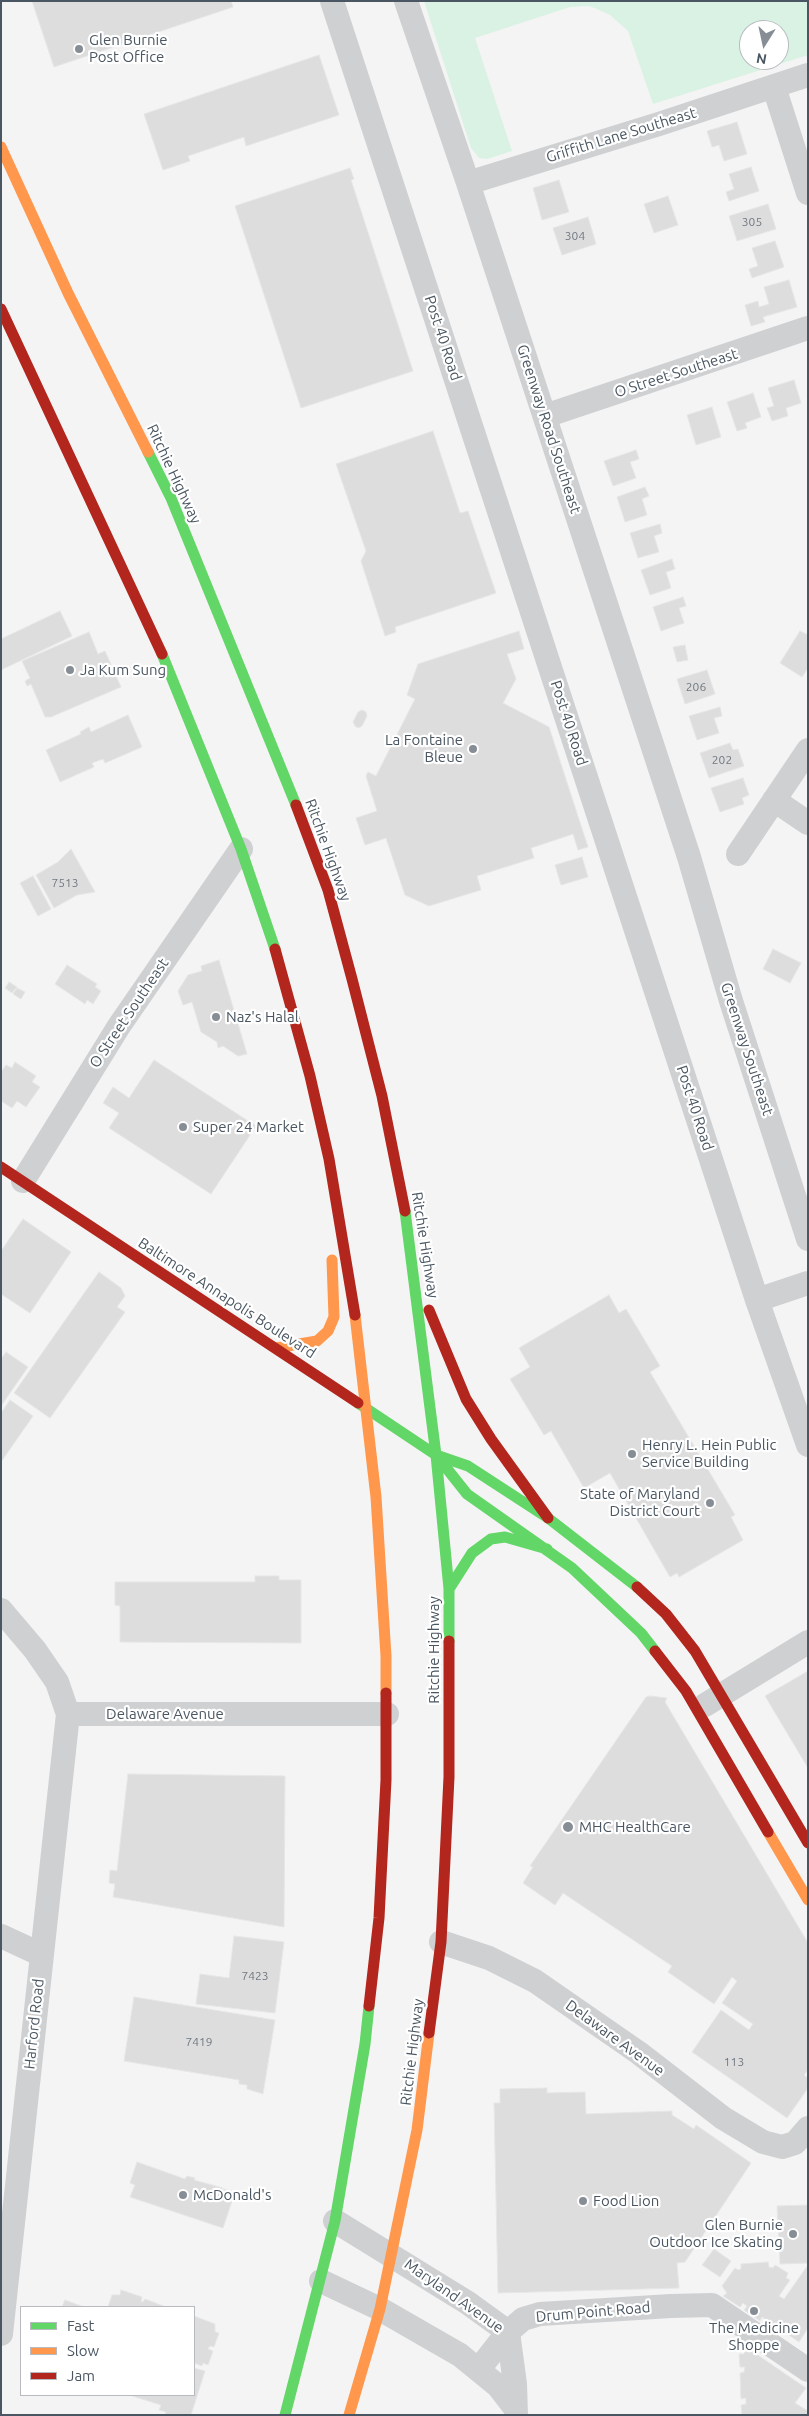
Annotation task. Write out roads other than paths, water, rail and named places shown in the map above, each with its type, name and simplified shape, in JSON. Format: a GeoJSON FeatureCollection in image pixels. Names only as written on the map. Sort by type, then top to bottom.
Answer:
{"type":"FeatureCollection","features":[{"type":"Feature","properties":{"kind":"main road","name":"Ritchie Highway"},"geometry":{"type":"LineString","coordinates":[[1,147],[68,293],[171,498],[246,677],[328,890],[382,1096],[409,1232],[436,1455],[449,1589],[450,1756],[441,1942],[417,2130],[393,2255],[380,2309],[349,2415]]}},
{"type":"Feature","properties":{"kind":"main road"},"geometry":{"type":"LineString","coordinates":[[1,309],[100,519],[174,683],[241,849],[288,992],[329,1159],[354,1304],[368,1409],[384,1596],[387,1714],[383,1843],[373,1972],[360,2077],[335,2221],[285,2415]]}},
{"type":"Feature","properties":{"kind":"main road"},"geometry":{"type":"LineString","coordinates":[[276,1348],[316,1341],[328,1331],[334,1317],[329,1159]]}},
{"type":"Feature","properties":{"kind":"main road","name":"Baltimore Annapolis Boulevard"},"geometry":{"type":"LineString","coordinates":[[1,1166],[436,1455],[468,1466],[548,1518],[587,1545],[648,1596],[683,1634],[721,1693],[808,1843]]}},
{"type":"Feature","properties":{"kind":"main road"},"geometry":{"type":"LineString","coordinates":[[415,1274],[466,1399],[491,1439],[548,1518]]}},
{"type":"Feature","properties":{"kind":"main road","name":"Baltimore Annapolis Boulevard"},"geometry":{"type":"LineString","coordinates":[[436,1455],[467,1494],[508,1525],[547,1549],[572,1568],[641,1633],[686,1691],[808,1900]]}},
{"type":"Feature","properties":{"kind":"main road"},"geometry":{"type":"LineString","coordinates":[[449,1589],[472,1553],[491,1539],[505,1537],[547,1549]]}},
{"type":"Feature","properties":{"kind":"street","name":"Post 40 Road"},"geometry":{"type":"LineString","coordinates":[[332,1],[757,1300],[808,1444]]}},
{"type":"Feature","properties":{"kind":"street","name":"Greenway Road Southeast"},"geometry":{"type":"LineString","coordinates":[[406,1],[468,183],[689,857]]}},
{"type":"Feature","properties":{"kind":"street","name":"Griffith Lane Southeast"},"geometry":{"type":"LineString","coordinates":[[468,183],[808,75]]}},
{"type":"Feature","properties":{"kind":"street"},"geometry":{"type":"LineString","coordinates":[[774,87],[808,193]]}},
{"type":"Feature","properties":{"kind":"street","name":"O Street Southeast"},"geometry":{"type":"LineString","coordinates":[[545,416],[808,328]]}},
{"type":"Feature","properties":{"kind":"street"},"geometry":{"type":"LineString","coordinates":[[738,854],[808,750]]}},
{"type":"Feature","properties":{"kind":"street"},"geometry":{"type":"LineString","coordinates":[[774,800],[808,823]]}},
{"type":"Feature","properties":{"kind":"street","name":"O Street Southeast"},"geometry":{"type":"LineString","coordinates":[[23,1181],[119,1026],[241,849]]}},
{"type":"Feature","properties":{"kind":"street","name":"Greenway Southeast"},"geometry":{"type":"LineString","coordinates":[[689,857],[731,1001],[808,1239]]}},
{"type":"Feature","properties":{"kind":"street"},"geometry":{"type":"LineString","coordinates":[[757,1300],[808,1283]]}},
{"type":"Feature","properties":{"kind":"street"},"geometry":{"type":"LineString","coordinates":[[1,1610],[35,1650],[57,1682],[68,1714]]}},
{"type":"Feature","properties":{"kind":"street"},"geometry":{"type":"LineString","coordinates":[[697,1710],[721,1693],[808,1642]]}},
{"type":"Feature","properties":{"kind":"street","name":"Delaware Avenue"},"geometry":{"type":"LineString","coordinates":[[68,1714],[387,1714]]}},
{"type":"Feature","properties":{"kind":"street","name":"Harford Road"},"geometry":{"type":"LineString","coordinates":[[1,2334],[68,1714]]}},
{"type":"Feature","properties":{"kind":"street"},"geometry":{"type":"LineString","coordinates":[[1,1936],[42,1955]]}},
{"type":"Feature","properties":{"kind":"street","name":"Delaware Avenue"},"geometry":{"type":"LineString","coordinates":[[441,1942],[489,1958],[535,1981],[638,2053],[723,2118],[763,2142],[782,2147],[795,2143],[808,2128]]}},
{"type":"Feature","properties":{"kind":"street","name":"Maryland Avenue"},"geometry":{"type":"LineString","coordinates":[[335,2221],[468,2303],[508,2332],[515,2384],[515,2412]]}},
{"type":"Feature","properties":{"kind":"street","name":"Maryland Avenue"},"geometry":{"type":"LineString","coordinates":[[320,2281],[380,2309],[439,2342],[479,2369],[498,2386],[515,2412]]}},
{"type":"Feature","properties":{"kind":"street","name":"Drum Point Road"},"geometry":{"type":"LineString","coordinates":[[479,2369],[508,2332],[523,2319],[540,2314],[671,2306],[712,2306],[808,2370]]}},
{"type":"Feature","properties":{"kind":"place","name":"Glen Burnie Post Office"},"geometry":{"type":"Point","coordinates":[79,49]}},
{"type":"Feature","properties":{"kind":"place","name":"Ja Kum Sung"},"geometry":{"type":"Point","coordinates":[70,670]}},
{"type":"Feature","properties":{"kind":"place","name":"La Fontaine Bleue"},"geometry":{"type":"Point","coordinates":[473,749]}},
{"type":"Feature","properties":{"kind":"place","name":"Naz's Halal"},"geometry":{"type":"Point","coordinates":[216,1017]}},
{"type":"Feature","properties":{"kind":"place","name":"Super 24 Market"},"geometry":{"type":"Point","coordinates":[183,1127]}},
{"type":"Feature","properties":{"kind":"place","name":"Henry L. Hein Public Service Building"},"geometry":{"type":"Point","coordinates":[632,1454]}},
{"type":"Feature","properties":{"kind":"place","name":"State of Maryland District Court"},"geometry":{"type":"Point","coordinates":[710,1503]}},
{"type":"Feature","properties":{"kind":"place","name":"MHC HealthCare"},"geometry":{"type":"Point","coordinates":[568,1827]}},
{"type":"Feature","properties":{"kind":"place","name":"McDonald's"},"geometry":{"type":"Point","coordinates":[183,2195]}},
{"type":"Feature","properties":{"kind":"place","name":"Food Lion"},"geometry":{"type":"Point","coordinates":[583,2201]}},
{"type":"Feature","properties":{"kind":"place","name":"Glen Burnie Outdoor Ice Skating"},"geometry":{"type":"Point","coordinates":[793,2234]}},
{"type":"Feature","properties":{"kind":"place","name":"The Medicine Shoppe"},"geometry":{"type":"Point","coordinates":[754,2311]}}]}
